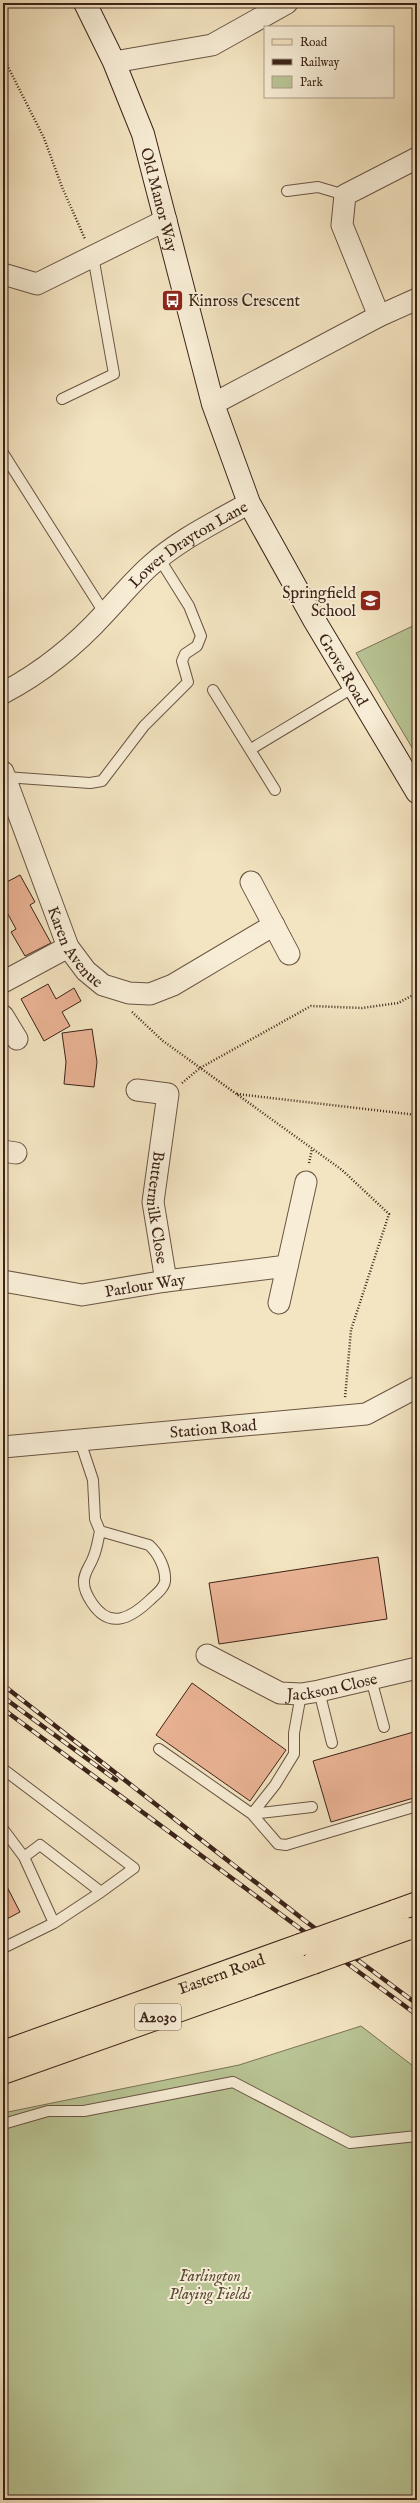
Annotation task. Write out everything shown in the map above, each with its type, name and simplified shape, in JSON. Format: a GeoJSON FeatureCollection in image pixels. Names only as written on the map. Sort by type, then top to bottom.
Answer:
{"type":"FeatureCollection","features":[{"type":"Feature","properties":{"kind":"main road","name":"Eastern Road"},"geometry":{"type":"LineString","coordinates":[[3,2052],[417,1904]]}},
{"type":"Feature","properties":{"kind":"main road","name":"Eastern Road"},"geometry":{"type":"LineString","coordinates":[[3,2072],[412,1928]]}},
{"type":"Feature","properties":{"kind":"street","name":"Old Manor Way"},"geometry":{"type":"LineString","coordinates":[[85,3],[114,62],[143,134],[213,404]]}},
{"type":"Feature","properties":{"kind":"street"},"geometry":{"type":"LineString","coordinates":[[114,62],[212,45],[287,3]]}},
{"type":"Feature","properties":{"kind":"street"},"geometry":{"type":"LineString","coordinates":[[379,316],[342,225],[345,195],[417,158]]}},
{"type":"Feature","properties":{"kind":"street"},"geometry":{"type":"LineString","coordinates":[[3,274],[37,284],[166,220]]}},
{"type":"Feature","properties":{"kind":"street"},"geometry":{"type":"LineString","coordinates":[[213,404],[379,316],[417,299]]}},
{"type":"Feature","properties":{"kind":"street","name":"Lower Drayton Lane"},"geometry":{"type":"LineString","coordinates":[[3,693],[25,682],[56,659],[105,614],[132,582],[159,558],[174,547],[248,503],[213,404]]}},
{"type":"Feature","properties":{"kind":"street","name":"Grove Road"},"geometry":{"type":"LineString","coordinates":[[248,503],[313,618],[417,792]]}},
{"type":"Feature","properties":{"kind":"street","name":"Karen Avenue"},"geometry":{"type":"LineString","coordinates":[[4,774],[68,947],[86,971],[103,985],[129,993],[150,994],[173,985],[274,925]]}},
{"type":"Feature","properties":{"kind":"street"},"geometry":{"type":"LineString","coordinates":[[251,882],[289,954]]}},
{"type":"Feature","properties":{"kind":"street"},"geometry":{"type":"LineString","coordinates":[[3,982],[68,947]]}},
{"type":"Feature","properties":{"kind":"street"},"geometry":{"type":"LineString","coordinates":[[3,1016],[17,1039]]}},
{"type":"Feature","properties":{"kind":"street"},"geometry":{"type":"LineString","coordinates":[[137,1090],[168,1094]]}},
{"type":"Feature","properties":{"kind":"street","name":"Buttermilk Close"},"geometry":{"type":"LineString","coordinates":[[166,1281],[153,1202],[168,1094]]}},
{"type":"Feature","properties":{"kind":"street"},"geometry":{"type":"LineString","coordinates":[[279,1303],[306,1182]]}},
{"type":"Feature","properties":{"kind":"street","name":"Parlour Way"},"geometry":{"type":"LineString","coordinates":[[3,1282],[82,1295],[166,1281],[287,1266]]}},
{"type":"Feature","properties":{"kind":"street","name":"Station Road"},"geometry":{"type":"LineString","coordinates":[[3,1447],[366,1414],[417,1387]]}},
{"type":"Feature","properties":{"kind":"street","name":"Jackson Close"},"geometry":{"type":"LineString","coordinates":[[207,1656],[280,1693],[310,1693],[371,1679],[416,1673]]}},
{"type":"Feature","properties":{"kind":"lane"},"geometry":{"type":"LineString","coordinates":[[287,191],[318,187],[345,195]]}},
{"type":"Feature","properties":{"kind":"lane"},"geometry":{"type":"LineString","coordinates":[[62,399],[114,374],[93,256]]}},
{"type":"Feature","properties":{"kind":"lane"},"geometry":{"type":"LineString","coordinates":[[3,453],[105,614]]}},
{"type":"Feature","properties":{"kind":"lane"},"geometry":{"type":"LineString","coordinates":[[4,774],[90,783],[102,781],[144,726],[188,682],[182,661],[185,654],[197,646],[201,636],[189,606],[159,558]]}},
{"type":"Feature","properties":{"kind":"lane"},"geometry":{"type":"LineString","coordinates":[[251,749],[354,687]]}},
{"type":"Feature","properties":{"kind":"lane"},"geometry":{"type":"LineString","coordinates":[[213,690],[251,749],[275,790]]}},
{"type":"Feature","properties":{"kind":"lane"},"geometry":{"type":"LineString","coordinates":[[80,1440],[93,1480],[95,1520],[100,1531],[97,1548],[84,1579],[85,1590],[94,1607],[104,1616],[115,1620],[124,1618],[141,1608],[165,1582],[162,1566],[149,1545],[100,1531]]}},
{"type":"Feature","properties":{"kind":"lane"},"geometry":{"type":"LineString","coordinates":[[371,1679],[384,1727]]}},
{"type":"Feature","properties":{"kind":"lane"},"geometry":{"type":"LineString","coordinates":[[310,1693],[332,1743]]}},
{"type":"Feature","properties":{"kind":"lane"},"geometry":{"type":"LineString","coordinates":[[252,1814],[275,1785],[294,1754],[294,1733],[310,1693]]}},
{"type":"Feature","properties":{"kind":"lane"},"geometry":{"type":"LineString","coordinates":[[159,1749],[252,1814],[278,1844],[286,1845],[417,1806]]}},
{"type":"Feature","properties":{"kind":"lane"},"geometry":{"type":"LineString","coordinates":[[3,1769],[134,1868],[54,1923],[3,1948]]}},
{"type":"Feature","properties":{"kind":"lane"},"geometry":{"type":"LineString","coordinates":[[252,1814],[312,1807]]}},
{"type":"Feature","properties":{"kind":"lane"},"geometry":{"type":"LineString","coordinates":[[3,1829],[24,1857],[54,1923]]}},
{"type":"Feature","properties":{"kind":"lane"},"geometry":{"type":"LineString","coordinates":[[24,1857],[40,1845],[100,1892]]}},
{"type":"Feature","properties":{"kind":"lane"},"geometry":{"type":"LineString","coordinates":[[3,2124],[48,2112],[84,2111],[233,2082],[350,2143],[417,2136]]}},
{"type":"Feature","properties":{"kind":"path"},"geometry":{"type":"LineString","coordinates":[[3,57],[44,138],[62,187],[93,256]]}},
{"type":"Feature","properties":{"kind":"path"},"geometry":{"type":"LineString","coordinates":[[168,1094],[200,1068],[311,1006],[362,1008],[398,1003],[417,993]]}},
{"type":"Feature","properties":{"kind":"path"},"geometry":{"type":"LineString","coordinates":[[236,1094],[417,1115]]}},
{"type":"Feature","properties":{"kind":"green space"},"geometry":{"type":"Polygon","coordinates":[[[417,624],[417,756],[356,653],[417,624]]]}},
{"type":"Feature","properties":{"kind":"green space","name":"Farlington Playing Fields"},"geometry":{"type":"Polygon","coordinates":[[[361,2026],[417,2069],[417,2500],[3,2500],[3,2113],[239,2065],[361,2026]]]}},
{"type":"Feature","properties":{"kind":"building"},"geometry":{"type":"Polygon","coordinates":[[[20,875],[35,902],[30,905],[51,943],[25,956],[11,932],[16,929],[3,905],[3,884],[20,875]]]}},
{"type":"Feature","properties":{"kind":"building"},"geometry":{"type":"Polygon","coordinates":[[[48,984],[56,999],[74,988],[81,1001],[62,1012],[70,1026],[44,1041],[21,999],[48,984]]]}},
{"type":"Feature","properties":{"kind":"building"},"geometry":{"type":"Polygon","coordinates":[[[92,1029],[97,1062],[94,1087],[64,1084],[66,1062],[62,1033],[92,1029]]]}},
{"type":"Feature","properties":{"kind":"building"},"geometry":{"type":"Polygon","coordinates":[[[378,1557],[387,1619],[219,1644],[209,1583],[378,1557]]]}},
{"type":"Feature","properties":{"kind":"building"},"geometry":{"type":"Polygon","coordinates":[[[192,1683],[286,1750],[250,1801],[156,1735],[192,1683]]]}},
{"type":"Feature","properties":{"kind":"building"},"geometry":{"type":"Polygon","coordinates":[[[417,1731],[417,1797],[331,1822],[313,1761],[417,1731]]]}},
{"type":"Feature","properties":{"kind":"building"},"geometry":{"type":"Polygon","coordinates":[[[3,1879],[20,1912],[3,1921],[3,1879]]]}},
{"type":"Feature","properties":{"kind":"railway"},"geometry":{"type":"LineString","coordinates":[[3,1685],[304,1920],[417,2004]]}},
{"type":"Feature","properties":{"kind":"railway"},"geometry":{"type":"LineString","coordinates":[[3,1697],[116,1780]]}},
{"type":"Feature","properties":{"kind":"railway"},"geometry":{"type":"LineString","coordinates":[[3,1709],[417,2015]]}},
{"type":"Feature","properties":{"kind":"place","name":"Kinross Crescent"},"geometry":{"type":"Point","coordinates":[173,300]}},
{"type":"Feature","properties":{"kind":"place","name":"Springfield School"},"geometry":{"type":"Point","coordinates":[371,601]}}]}
